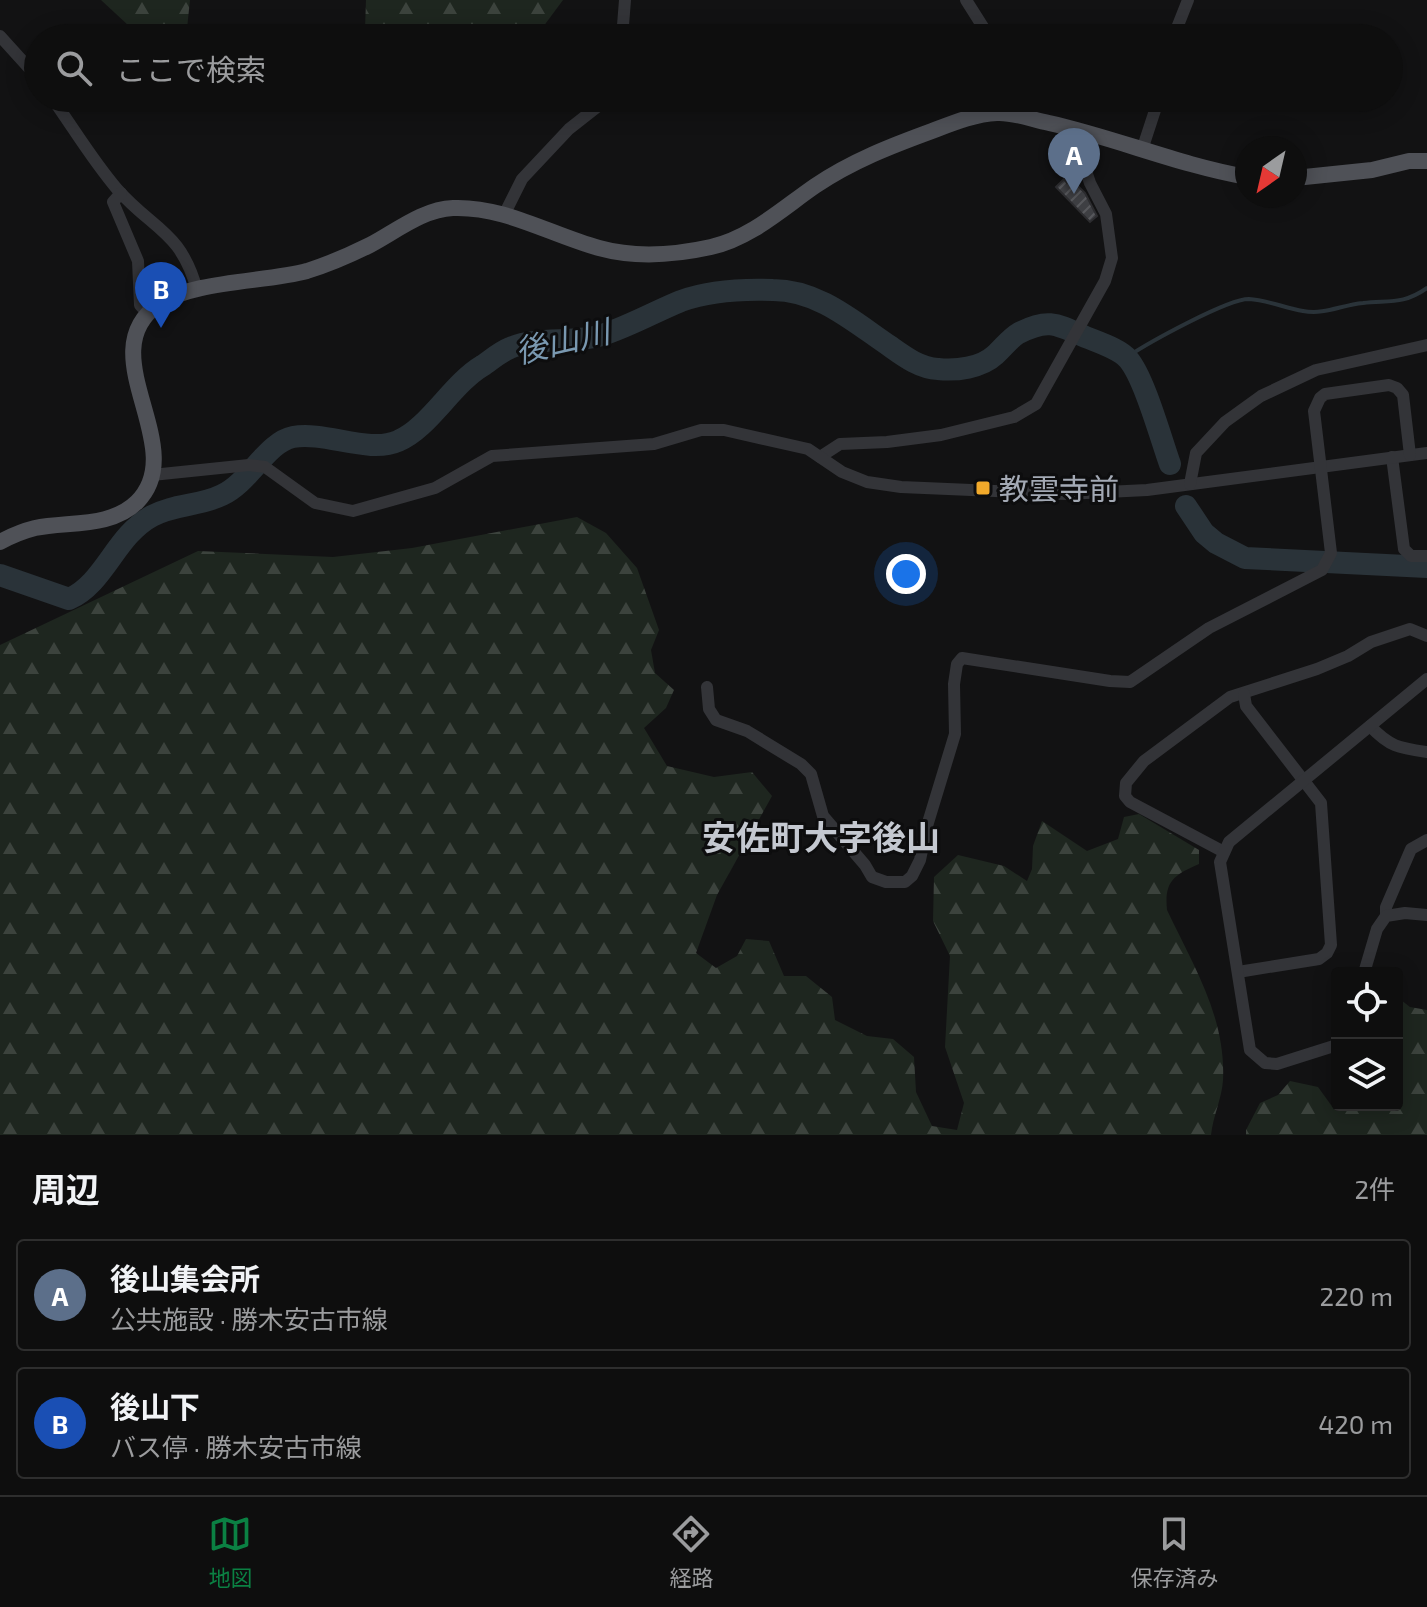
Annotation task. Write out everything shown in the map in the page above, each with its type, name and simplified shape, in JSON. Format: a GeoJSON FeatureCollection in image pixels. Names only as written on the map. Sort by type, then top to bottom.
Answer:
{"type":"FeatureCollection","features":[{"type":"Feature","properties":{"kind":"main road"},"geometry":{"type":"LineString","coordinates":[[0,542],[37,528],[111,517],[136,502],[152,475],[153,453],[135,371],[134,351],[140,325],[167,299],[197,290],[303,272],[368,246],[429,213],[452,208],[504,215],[600,249],[637,255],[676,253],[716,246],[751,232],[818,183],[872,153],[983,112]]}},
{"type":"Feature","properties":{"kind":"main road"},"geometry":{"type":"LineString","coordinates":[[1022,112],[1211,171],[1235,175]]}},
{"type":"Feature","properties":{"kind":"main road"},"geometry":{"type":"LineString","coordinates":[[1307,177],[1427,161]]}},
{"type":"Feature","properties":{"kind":"street"},"geometry":{"type":"LineString","coordinates":[[623,24],[625,0]]}},
{"type":"Feature","properties":{"kind":"street"},"geometry":{"type":"LineString","coordinates":[[966,0],[981,24]]}},
{"type":"Feature","properties":{"kind":"street"},"geometry":{"type":"LineString","coordinates":[[1179,24],[1188,0]]}},
{"type":"Feature","properties":{"kind":"street"},"geometry":{"type":"LineString","coordinates":[[0,36],[24,63]]}},
{"type":"Feature","properties":{"kind":"street"},"geometry":{"type":"LineString","coordinates":[[61,112],[96,164],[121,193],[172,238],[190,264],[197,290]]}},
{"type":"Feature","properties":{"kind":"street"},"geometry":{"type":"LineString","coordinates":[[504,215],[522,179],[569,129],[591,112]]}},
{"type":"Feature","properties":{"kind":"street"},"geometry":{"type":"LineString","coordinates":[[1142,150],[1154,112]]}},
{"type":"Feature","properties":{"kind":"street"},"geometry":{"type":"LineString","coordinates":[[820,457],[840,444],[941,435],[1014,417],[1036,404],[1105,281],[1112,258],[1106,214],[1090,183],[1081,156],[1084,131]]}},
{"type":"Feature","properties":{"kind":"street"},"geometry":{"type":"LineString","coordinates":[[121,193],[113,202],[138,261],[140,305],[148,314]]}},
{"type":"Feature","properties":{"kind":"street"},"geometry":{"type":"LineString","coordinates":[[1190,484],[1196,453],[1225,422],[1261,396],[1316,370],[1427,345]]}},
{"type":"Feature","properties":{"kind":"street"},"geometry":{"type":"LineString","coordinates":[[707,687],[709,709],[716,720],[747,731],[801,764],[811,774],[823,816],[872,877],[886,882],[905,882],[912,876],[920,860],[955,734],[954,684],[957,664],[962,658],[1130,682],[1209,628],[1322,570],[1331,553],[1319,467],[1315,406],[1325,394],[1389,385],[1397,388],[1403,395],[1410,455]]}},
{"type":"Feature","properties":{"kind":"street"},"geometry":{"type":"LineString","coordinates":[[152,475],[249,465],[265,467],[315,503],[353,511],[435,488],[492,456],[654,444],[701,430],[724,430],[808,449],[842,472],[867,482],[901,487],[1066,494],[1147,490],[1427,453]]}},
{"type":"Feature","properties":{"kind":"street"},"geometry":{"type":"LineString","coordinates":[[1392,457],[1404,549],[1411,556],[1427,556]]}},
{"type":"Feature","properties":{"kind":"street"},"geometry":{"type":"LineString","coordinates":[[1224,852],[1130,802],[1125,796],[1126,783],[1144,761],[1230,697],[1317,669],[1371,642],[1397,633],[1410,629],[1427,636]]}},
{"type":"Feature","properties":{"kind":"street"},"geometry":{"type":"LineString","coordinates":[[1331,1047],[1277,1064],[1258,1060],[1250,1050],[1220,862],[1229,842],[1427,679]]}},
{"type":"Feature","properties":{"kind":"street"},"geometry":{"type":"LineString","coordinates":[[1238,972],[1319,959],[1331,945],[1321,803],[1246,706],[1244,694]]}},
{"type":"Feature","properties":{"kind":"street"},"geometry":{"type":"LineString","coordinates":[[1370,726],[1398,748],[1427,752]]}},
{"type":"Feature","properties":{"kind":"street"},"geometry":{"type":"LineString","coordinates":[[1366,967],[1377,929],[1386,916],[1386,907],[1406,859],[1411,849],[1427,840]]}},
{"type":"Feature","properties":{"kind":"street"},"geometry":{"type":"LineString","coordinates":[[1386,916],[1405,913],[1427,915]]}},
{"type":"Feature","properties":{"kind":"green space"},"geometry":{"type":"Polygon","coordinates":[[[101,0],[190,0],[187,24],[127,24],[101,0]]]}},
{"type":"Feature","properties":{"kind":"green space"},"geometry":{"type":"Polygon","coordinates":[[[366,0],[563,0],[545,24],[365,24],[366,0]]]}},
{"type":"Feature","properties":{"kind":"green space"},"geometry":{"type":"Polygon","coordinates":[[[577,517],[606,533],[637,568],[659,630],[651,650],[655,673],[674,690],[666,708],[644,728],[667,766],[714,777],[752,772],[772,796],[717,895],[696,953],[716,968],[737,956],[746,939],[769,941],[784,976],[806,976],[832,997],[835,1020],[867,1036],[893,1039],[914,1057],[916,1092],[932,1126],[957,1130],[964,1103],[945,1047],[950,956],[933,921],[934,877],[958,855],[1004,866],[1027,881],[1032,869],[1033,846],[1042,821],[1087,851],[1118,839],[1124,817],[1139,814],[1199,850],[1199,864],[1172,880],[1166,900],[1167,910],[1206,992],[1219,1035],[1223,1080],[1211,1135],[0,1135],[0,645],[198,551],[333,557],[412,548],[577,517]]]}},
{"type":"Feature","properties":{"kind":"green space"},"geometry":{"type":"Polygon","coordinates":[[[1403,1002],[1410,1007],[1427,1010],[1427,1135],[1246,1135],[1260,1103],[1278,1095],[1290,1081],[1318,1087],[1331,1105],[1331,1111],[1403,1111],[1403,1002]]]}},
{"type":"Feature","properties":{"kind":"building"},"geometry":{"type":"Polygon","coordinates":[[[1064,179],[1067,183],[1071,179],[1085,193],[1097,216],[1090,222],[1056,187],[1064,179]]]}},
{"type":"Feature","properties":{"kind":"waterway"},"geometry":{"type":"LineString","coordinates":[[1127,357],[1188,323],[1238,301],[1249,299],[1319,312],[1355,304],[1396,301],[1427,288]]}},
{"type":"Feature","properties":{"kind":"waterway","name":"後山川"},"geometry":{"type":"LineString","coordinates":[[0,575],[69,599],[92,582],[139,525],[160,512],[222,495],[241,482],[266,454],[284,440],[306,436],[374,445],[398,441],[420,427],[471,374],[506,350],[532,342],[591,338],[681,301],[727,291],[790,291],[806,296],[836,310],[913,361],[938,369],[960,369],[983,363],[1016,335],[1036,326],[1050,324],[1064,328],[1113,348],[1128,359],[1146,394],[1170,464]]}},
{"type":"Feature","properties":{"kind":"waterway"},"geometry":{"type":"LineString","coordinates":[[1186,506],[1204,533],[1245,558],[1427,567]]}},
{"type":"Feature","properties":{"kind":"place","name":"後山集会所"},"geometry":{"type":"Point","coordinates":[1074,194]}},
{"type":"Feature","properties":{"kind":"place","name":"後山下"},"geometry":{"type":"Point","coordinates":[161,328]}},
{"type":"Feature","properties":{"kind":"place","name":"教雲寺前"},"geometry":{"type":"Point","coordinates":[983,488]}},
{"type":"Feature","properties":{"kind":"district","name":"安佐町大字後山"},"geometry":{"type":"Point","coordinates":[821,836]}}]}
